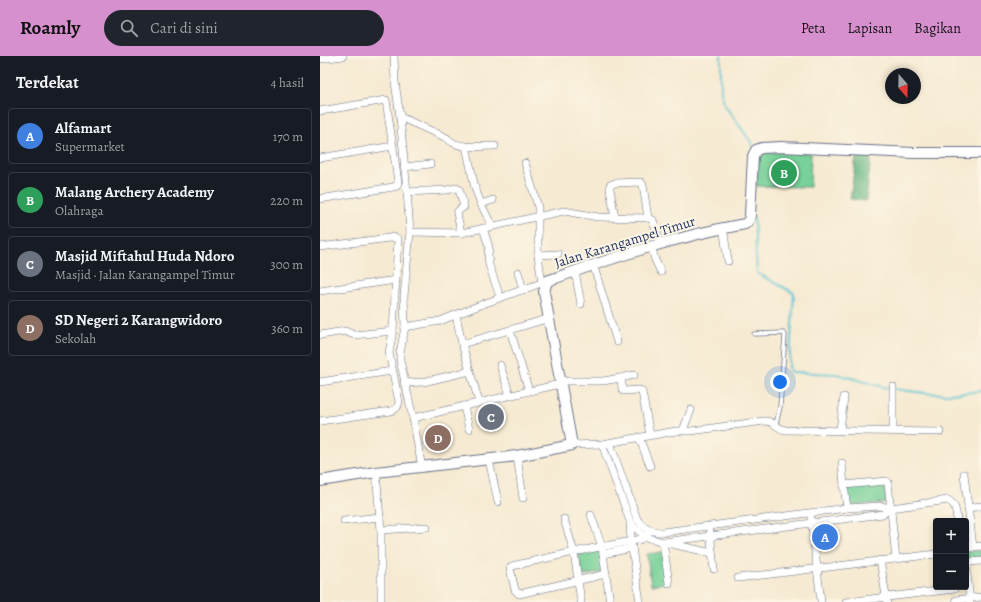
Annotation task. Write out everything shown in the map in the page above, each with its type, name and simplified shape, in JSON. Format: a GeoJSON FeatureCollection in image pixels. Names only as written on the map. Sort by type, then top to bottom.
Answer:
{"type":"FeatureCollection","features":[{"type":"Feature","properties":{"kind":"street"},"geometry":{"type":"LineString","coordinates":[[320,59],[342,56]]}},
{"type":"Feature","properties":{"kind":"street"},"geometry":{"type":"LineString","coordinates":[[394,56],[395,82],[400,117],[410,232],[404,296],[405,327],[400,354],[404,383],[413,418],[422,468]]}},
{"type":"Feature","properties":{"kind":"street"},"geometry":{"type":"LineString","coordinates":[[320,111],[387,97],[398,182],[397,186],[320,198]]}},
{"type":"Feature","properties":{"kind":"street"},"geometry":{"type":"LineString","coordinates":[[400,117],[447,138],[450,142],[466,146],[495,146]]}},
{"type":"Feature","properties":{"kind":"street"},"geometry":{"type":"LineString","coordinates":[[320,158],[393,146]]}},
{"type":"Feature","properties":{"kind":"street"},"geometry":{"type":"LineString","coordinates":[[466,146],[472,176],[481,204],[492,226]]}},
{"type":"Feature","properties":{"kind":"street","name":"Jalan Karangampel Timur"},"geometry":{"type":"LineString","coordinates":[[572,445],[550,318],[544,292],[544,282],[655,244],[745,224],[749,220],[751,204],[753,156],[756,150],[762,148],[781,147],[914,153],[981,154]]}},
{"type":"Feature","properties":{"kind":"street"},"geometry":{"type":"LineString","coordinates":[[405,327],[434,322],[544,282],[538,255],[538,207],[525,163]]}},
{"type":"Feature","properties":{"kind":"street"},"geometry":{"type":"LineString","coordinates":[[404,167],[430,164]]}},
{"type":"Feature","properties":{"kind":"street"},"geometry":{"type":"LineString","coordinates":[[615,218],[610,185],[615,183],[641,182],[644,185],[648,218]]}},
{"type":"Feature","properties":{"kind":"street"},"geometry":{"type":"LineString","coordinates":[[407,192],[459,189],[464,204],[463,208],[457,213],[461,233]]}},
{"type":"Feature","properties":{"kind":"street"},"geometry":{"type":"LineString","coordinates":[[481,204],[493,200]]}},
{"type":"Feature","properties":{"kind":"street"},"geometry":{"type":"LineString","coordinates":[[410,232],[461,233],[538,218],[564,211],[598,217],[648,218],[654,221],[655,260],[661,272]]}},
{"type":"Feature","properties":{"kind":"street"},"geometry":{"type":"LineString","coordinates":[[483,228],[489,247],[489,265],[500,298]]}},
{"type":"Feature","properties":{"kind":"street"},"geometry":{"type":"LineString","coordinates":[[723,228],[728,261]]}},
{"type":"Feature","properties":{"kind":"street"},"geometry":{"type":"LineString","coordinates":[[320,247],[394,237],[398,239],[393,331],[390,353],[392,371],[399,402],[396,410],[320,421]]}},
{"type":"Feature","properties":{"kind":"street"},"geometry":{"type":"LineString","coordinates":[[538,255],[558,254]]}},
{"type":"Feature","properties":{"kind":"street"},"geometry":{"type":"LineString","coordinates":[[593,264],[616,342]]}},
{"type":"Feature","properties":{"kind":"street"},"geometry":{"type":"LineString","coordinates":[[574,271],[581,304]]}},
{"type":"Feature","properties":{"kind":"street"},"geometry":{"type":"LineString","coordinates":[[518,272],[523,290]]}},
{"type":"Feature","properties":{"kind":"street"},"geometry":{"type":"LineString","coordinates":[[320,291],[396,280]]}},
{"type":"Feature","properties":{"kind":"street"},"geometry":{"type":"LineString","coordinates":[[456,314],[462,344],[479,402]]}},
{"type":"Feature","properties":{"kind":"street"},"geometry":{"type":"LineString","coordinates":[[462,344],[550,318]]}},
{"type":"Feature","properties":{"kind":"street"},"geometry":{"type":"LineString","coordinates":[[510,330],[529,391]]}},
{"type":"Feature","properties":{"kind":"street"},"geometry":{"type":"LineString","coordinates":[[320,335],[345,331],[354,335],[393,331]]}},
{"type":"Feature","properties":{"kind":"street"},"geometry":{"type":"LineString","coordinates":[[500,365],[510,395]]}},
{"type":"Feature","properties":{"kind":"street"},"geometry":{"type":"LineString","coordinates":[[320,382],[392,371]]}},
{"type":"Feature","properties":{"kind":"street"},"geometry":{"type":"LineString","coordinates":[[404,383],[423,382],[470,371]]}},
{"type":"Feature","properties":{"kind":"street"},"geometry":{"type":"LineString","coordinates":[[413,418],[529,391],[560,382],[603,381],[634,375]]}},
{"type":"Feature","properties":{"kind":"street"},"geometry":{"type":"LineString","coordinates":[[621,378],[623,391],[640,390],[642,392],[650,435]]}},
{"type":"Feature","properties":{"kind":"street"},"geometry":{"type":"LineString","coordinates":[[893,389],[893,431]]}},
{"type":"Feature","properties":{"kind":"street"},"geometry":{"type":"LineString","coordinates":[[840,430],[844,396]]}},
{"type":"Feature","properties":{"kind":"street"},"geometry":{"type":"LineString","coordinates":[[464,406],[469,429]]}},
{"type":"Feature","properties":{"kind":"street"},"geometry":{"type":"LineString","coordinates":[[683,430],[691,410]]}},
{"type":"Feature","properties":{"kind":"street"},"geometry":{"type":"LineString","coordinates":[[320,481],[376,472],[422,468],[517,456],[572,445],[606,444],[650,435],[757,421],[771,421],[784,430],[940,432]]}},
{"type":"Feature","properties":{"kind":"street"},"geometry":{"type":"LineString","coordinates":[[640,437],[650,466]]}},
{"type":"Feature","properties":{"kind":"street"},"geometry":{"type":"LineString","coordinates":[[606,444],[630,521],[640,602]]}},
{"type":"Feature","properties":{"kind":"street"},"geometry":{"type":"LineString","coordinates":[[606,444],[637,519],[648,534]]}},
{"type":"Feature","properties":{"kind":"street"},"geometry":{"type":"LineString","coordinates":[[517,456],[523,498]]}},
{"type":"Feature","properties":{"kind":"street"},"geometry":{"type":"LineString","coordinates":[[489,460],[498,502]]}},
{"type":"Feature","properties":{"kind":"street"},"geometry":{"type":"LineString","coordinates":[[842,463],[847,508]]}},
{"type":"Feature","properties":{"kind":"street"},"geometry":{"type":"LineString","coordinates":[[376,472],[381,530],[381,602]]}},
{"type":"Feature","properties":{"kind":"street"},"geometry":{"type":"LineString","coordinates":[[964,474],[968,518]]}},
{"type":"Feature","properties":{"kind":"street"},"geometry":{"type":"LineString","coordinates":[[844,485],[886,481],[888,484],[896,559]]}},
{"type":"Feature","properties":{"kind":"street"},"geometry":{"type":"LineString","coordinates":[[606,574],[520,594],[515,590],[510,570],[512,566],[574,552],[603,551],[632,545],[648,534],[810,512],[880,506],[891,508],[948,500],[953,503],[955,507],[957,518]]}},
{"type":"Feature","properties":{"kind":"street"},"geometry":{"type":"LineString","coordinates":[[968,508],[981,506]]}},
{"type":"Feature","properties":{"kind":"street"},"geometry":{"type":"LineString","coordinates":[[663,542],[884,514],[891,508]]}},
{"type":"Feature","properties":{"kind":"street"},"geometry":{"type":"LineString","coordinates":[[810,512],[823,602]]}},
{"type":"Feature","properties":{"kind":"street"},"geometry":{"type":"LineString","coordinates":[[591,515],[603,551],[610,602]]}},
{"type":"Feature","properties":{"kind":"street"},"geometry":{"type":"LineString","coordinates":[[344,521],[380,517]]}},
{"type":"Feature","properties":{"kind":"street"},"geometry":{"type":"LineString","coordinates":[[564,519],[574,552],[581,602]]}},
{"type":"Feature","properties":{"kind":"street"},"geometry":{"type":"LineString","coordinates":[[630,521],[638,532],[648,534],[663,542],[712,553]]}},
{"type":"Feature","properties":{"kind":"street"},"geometry":{"type":"LineString","coordinates":[[709,525],[714,569]]}},
{"type":"Feature","properties":{"kind":"street"},"geometry":{"type":"LineString","coordinates":[[381,530],[427,527]]}},
{"type":"Feature","properties":{"kind":"street"},"geometry":{"type":"LineString","coordinates":[[663,542],[670,583]]}},
{"type":"Feature","properties":{"kind":"street"},"geometry":{"type":"LineString","coordinates":[[969,548],[981,546]]}},
{"type":"Feature","properties":{"kind":"street"},"geometry":{"type":"LineString","coordinates":[[738,578],[818,567],[933,554]]}},
{"type":"Feature","properties":{"kind":"street"},"geometry":{"type":"LineString","coordinates":[[880,560],[887,600]]}},
{"type":"Feature","properties":{"kind":"street"},"geometry":{"type":"LineString","coordinates":[[970,600],[966,566],[969,562],[981,561]]}},
{"type":"Feature","properties":{"kind":"street"},"geometry":{"type":"LineString","coordinates":[[846,602],[887,600],[943,590]]}},
{"type":"Feature","properties":{"kind":"street"},"geometry":{"type":"LineString","coordinates":[[954,590],[956,601],[970,600],[981,597]]}},
{"type":"Feature","properties":{"kind":"lane"},"geometry":{"type":"LineString","coordinates":[[754,334],[783,333],[785,336],[780,407],[776,424]]}},
{"type":"Feature","properties":{"kind":"green space"},"geometry":{"type":"Polygon","coordinates":[[[769,152],[811,153],[810,187],[756,186],[759,158],[763,154],[769,152]]]}},
{"type":"Feature","properties":{"kind":"green space"},"geometry":{"type":"Polygon","coordinates":[[[856,156],[871,157],[866,201],[850,199],[856,156]]]}},
{"type":"Feature","properties":{"kind":"green space"},"geometry":{"type":"Polygon","coordinates":[[[884,485],[886,503],[849,506],[848,488],[884,485]]]}},
{"type":"Feature","properties":{"kind":"green space"},"geometry":{"type":"Polygon","coordinates":[[[600,550],[603,572],[582,576],[579,554],[600,550]]]}},
{"type":"Feature","properties":{"kind":"green space"},"geometry":{"type":"Polygon","coordinates":[[[981,550],[981,557],[969,559],[969,552],[981,550]]]}},
{"type":"Feature","properties":{"kind":"green space"},"geometry":{"type":"Polygon","coordinates":[[[662,552],[666,583],[651,585],[647,554],[662,552]]]}},
{"type":"Feature","properties":{"kind":"waterway"},"geometry":{"type":"LineString","coordinates":[[721,56],[721,91],[724,104],[751,142],[752,147]]}},
{"type":"Feature","properties":{"kind":"waterway"},"geometry":{"type":"LineString","coordinates":[[754,218],[757,273],[794,293],[789,369],[791,372],[837,374],[890,389]]}},
{"type":"Feature","properties":{"kind":"waterway"},"geometry":{"type":"LineString","coordinates":[[895,389],[938,394],[959,394],[981,391]]}},
{"type":"Feature","properties":{"kind":"place","name":"Malang Archery Academy"},"geometry":{"type":"Point","coordinates":[784,173]}},
{"type":"Feature","properties":{"kind":"place","name":"Masjid Miftahul Huda Ndoro"},"geometry":{"type":"Point","coordinates":[491,417]}},
{"type":"Feature","properties":{"kind":"place","name":"SD Negeri 2 Karangwidoro"},"geometry":{"type":"Point","coordinates":[438,438]}},
{"type":"Feature","properties":{"kind":"place","name":"Alfamart"},"geometry":{"type":"Point","coordinates":[825,537]}}]}
